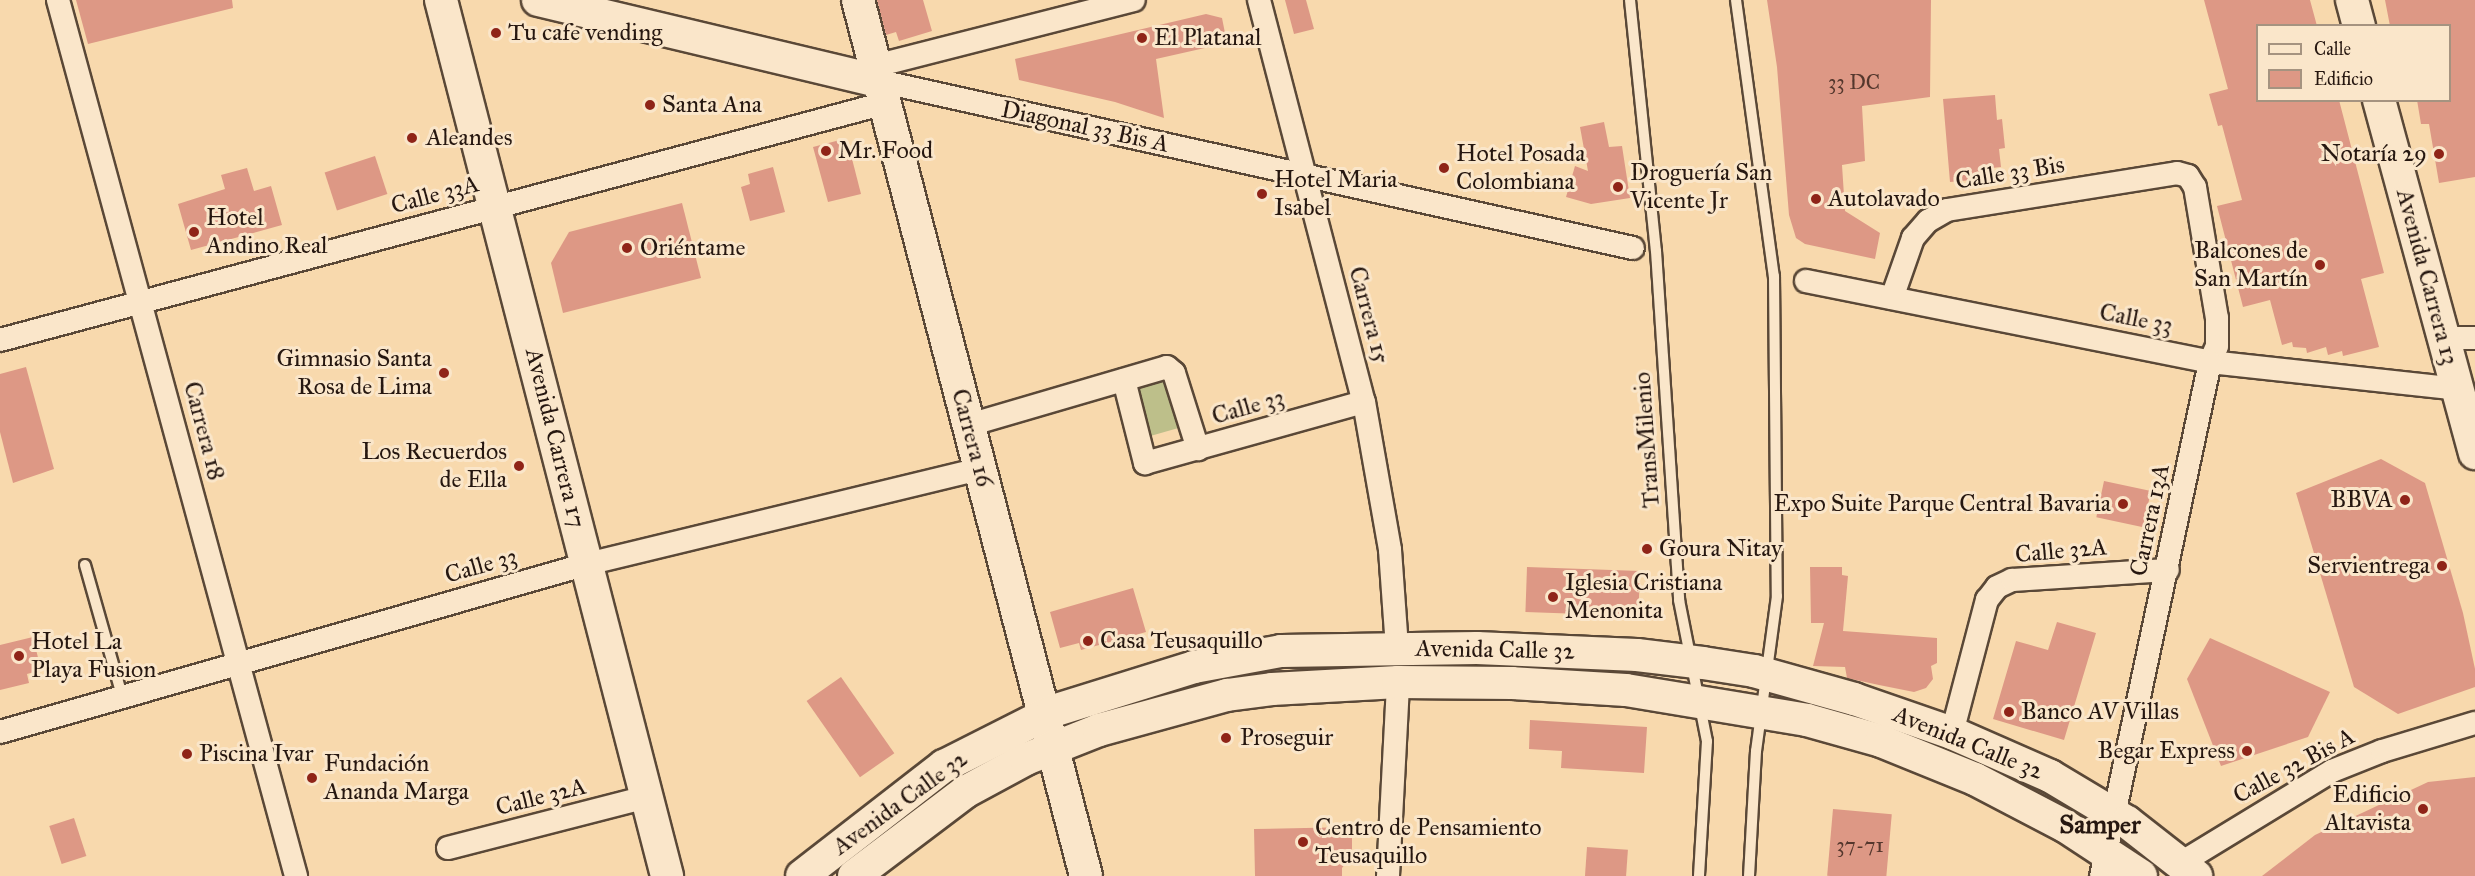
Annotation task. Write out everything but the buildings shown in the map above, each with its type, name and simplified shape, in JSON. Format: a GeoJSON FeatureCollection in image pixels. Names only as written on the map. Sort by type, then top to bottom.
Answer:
{"type":"FeatureCollection","features":[{"type":"Feature","properties":{"kind":"main road","name":"Avenida Carrera 17"},"geometry":{"type":"LineString","coordinates":[[441,0],[667,876]]}},
{"type":"Feature","properties":{"kind":"main road","name":"Diagonal 33 Bis A"},"geometry":{"type":"LineString","coordinates":[[538,0],[880,84]]}},
{"type":"Feature","properties":{"kind":"main road","name":"Carrera 16"},"geometry":{"type":"LineString","coordinates":[[858,0],[1086,876]]}},
{"type":"Feature","properties":{"kind":"main road"},"geometry":{"type":"LineString","coordinates":[[2352,0],[2358,24]]}},
{"type":"Feature","properties":{"kind":"main road","name":"Avenida Carrera 13"},"geometry":{"type":"LineString","coordinates":[[2380,102],[2475,453]]}},
{"type":"Feature","properties":{"kind":"main road","name":"Avenida Calle 32"},"geometry":{"type":"LineString","coordinates":[[802,876],[936,772],[1044,714],[1194,667],[1239,658],[1281,651],[1397,648],[1567,651],[1691,661],[1766,674],[1952,733],[2025,764],[2114,813],[2189,870]]}},
{"type":"Feature","properties":{"kind":"main road","name":"Avenida Calle 32"},"geometry":{"type":"LineString","coordinates":[[854,876],[965,792],[1053,748],[1156,712],[1227,695],[1272,689],[1398,682],[1576,686],[1699,699],[1761,711],[1881,741],[1929,759],[2025,804],[2104,864],[2141,876]]}},
{"type":"Feature","properties":{"kind":"street","name":"Carrera 18"},"geometry":{"type":"LineString","coordinates":[[58,0],[142,302],[296,876]]}},
{"type":"Feature","properties":{"kind":"street","name":"Calle 33A"},"geometry":{"type":"LineString","coordinates":[[0,340],[496,207],[1134,0]]}},
{"type":"Feature","properties":{"kind":"street","name":"Carrera 15"},"geometry":{"type":"LineString","coordinates":[[1259,0],[1364,402],[1390,550],[1397,648]]}},
{"type":"Feature","properties":{"kind":"street","name":"Diagonal 33 Bis A"},"geometry":{"type":"LineString","coordinates":[[880,84],[1633,248]]}},
{"type":"Feature","properties":{"kind":"street","name":"Calle 33 Bis"},"geometry":{"type":"LineString","coordinates":[[1892,298],[1913,238],[1928,222],[1947,210],[2177,173],[2188,176]]}},
{"type":"Feature","properties":{"kind":"street","name":"Carrera 13A"},"geometry":{"type":"LineString","coordinates":[[2104,864],[2168,570],[2210,362],[2217,346],[2217,318],[2195,187],[2188,176]]}},
{"type":"Feature","properties":{"kind":"street","name":"Calle 33"},"geometry":{"type":"LineString","coordinates":[[1806,281],[2210,362],[2458,389]]}},
{"type":"Feature","properties":{"kind":"street"},"geometry":{"type":"LineString","coordinates":[[2444,338],[2475,338]]}},
{"type":"Feature","properties":{"kind":"street"},"geometry":{"type":"LineString","coordinates":[[969,425],[1170,369],[1198,449]]}},
{"type":"Feature","properties":{"kind":"street","name":"Calle 33"},"geometry":{"type":"LineString","coordinates":[[1124,380],[1145,463],[1364,402]]}},
{"type":"Feature","properties":{"kind":"street","name":"Calle 33"},"geometry":{"type":"LineString","coordinates":[[0,732],[588,564],[980,469]]}},
{"type":"Feature","properties":{"kind":"street","name":"Calle 32A"},"geometry":{"type":"LineString","coordinates":[[1952,733],[1987,600],[1996,587],[2012,580],[2168,570]]}},
{"type":"Feature","properties":{"kind":"street"},"geometry":{"type":"LineString","coordinates":[[1388,876],[1398,682]]}},
{"type":"Feature","properties":{"kind":"street","name":"Calle 32 Bis A"},"geometry":{"type":"LineString","coordinates":[[2189,870],[2332,771],[2382,751],[2475,723]]}},
{"type":"Feature","properties":{"kind":"street","name":"Calle 32A"},"geometry":{"type":"LineString","coordinates":[[448,848],[647,797]]}},
{"type":"Feature","properties":{"kind":"lane","name":"TransMilenio"},"geometry":{"type":"LineString","coordinates":[[1630,0],[1656,251],[1679,600],[1707,741],[1699,876]]}},
{"type":"Feature","properties":{"kind":"lane"},"geometry":{"type":"LineString","coordinates":[[1736,0],[1774,276],[1777,596],[1761,711],[1749,876]]}},
{"type":"Feature","properties":{"kind":"lane"},"geometry":{"type":"LineString","coordinates":[[85,565],[122,696]]}},
{"type":"Feature","properties":{"kind":"green space"},"geometry":{"type":"Polygon","coordinates":[[[1167,372],[1183,427],[1144,438],[1129,383],[1167,372]]]}},
{"type":"Feature","properties":{"kind":"place","name":"Tu cafe vending"},"geometry":{"type":"Point","coordinates":[496,33]}},
{"type":"Feature","properties":{"kind":"place","name":"El Platanal"},"geometry":{"type":"Point","coordinates":[1142,38]}},
{"type":"Feature","properties":{"kind":"place","name":"Santa Ana"},"geometry":{"type":"Point","coordinates":[650,105]}},
{"type":"Feature","properties":{"kind":"place","name":"Aleandes"},"geometry":{"type":"Point","coordinates":[412,138]}},
{"type":"Feature","properties":{"kind":"place","name":"Mr. Food"},"geometry":{"type":"Point","coordinates":[826,151]}},
{"type":"Feature","properties":{"kind":"place","name":"Notaría 29"},"geometry":{"type":"Point","coordinates":[2439,154]}},
{"type":"Feature","properties":{"kind":"place","name":"Hotel Posada Colombiana"},"geometry":{"type":"Point","coordinates":[1444,168]}},
{"type":"Feature","properties":{"kind":"place","name":"Droguería San Vicente Jr"},"geometry":{"type":"Point","coordinates":[1618,187]}},
{"type":"Feature","properties":{"kind":"place","name":"Hotel Maria Isabel"},"geometry":{"type":"Point","coordinates":[1262,194]}},
{"type":"Feature","properties":{"kind":"place","name":"Autolavado"},"geometry":{"type":"Point","coordinates":[1816,199]}},
{"type":"Feature","properties":{"kind":"place","name":"Hotel Andino Real"},"geometry":{"type":"Point","coordinates":[194,232]}},
{"type":"Feature","properties":{"kind":"place","name":"Oriéntame"},"geometry":{"type":"Point","coordinates":[627,248]}},
{"type":"Feature","properties":{"kind":"place","name":"Balcones de San Martín"},"geometry":{"type":"Point","coordinates":[2320,265]}},
{"type":"Feature","properties":{"kind":"place","name":"Gimnasio Santa Rosa de Lima"},"geometry":{"type":"Point","coordinates":[444,373]}},
{"type":"Feature","properties":{"kind":"place","name":"Los Recuerdos de Ella"},"geometry":{"type":"Point","coordinates":[519,466]}},
{"type":"Feature","properties":{"kind":"place","name":"BBVA"},"geometry":{"type":"Point","coordinates":[2405,500]}},
{"type":"Feature","properties":{"kind":"place","name":"Expo Suite Parque Central Bavaria"},"geometry":{"type":"Point","coordinates":[2123,504]}},
{"type":"Feature","properties":{"kind":"place","name":"Goura Nitay"},"geometry":{"type":"Point","coordinates":[1647,549]}},
{"type":"Feature","properties":{"kind":"place","name":"Servientrega"},"geometry":{"type":"Point","coordinates":[2442,566]}},
{"type":"Feature","properties":{"kind":"place","name":"Iglesia Cristiana Menonita"},"geometry":{"type":"Point","coordinates":[1553,597]}},
{"type":"Feature","properties":{"kind":"place","name":"Casa Teusaquillo"},"geometry":{"type":"Point","coordinates":[1088,641]}},
{"type":"Feature","properties":{"kind":"place","name":"Hotel La Playa Fusion"},"geometry":{"type":"Point","coordinates":[19,656]}},
{"type":"Feature","properties":{"kind":"place","name":"Banco AV Villas"},"geometry":{"type":"Point","coordinates":[2009,712]}},
{"type":"Feature","properties":{"kind":"place","name":"Proseguir"},"geometry":{"type":"Point","coordinates":[1226,738]}},
{"type":"Feature","properties":{"kind":"place","name":"Begar Express"},"geometry":{"type":"Point","coordinates":[2247,751]}},
{"type":"Feature","properties":{"kind":"place","name":"Piscina Ivar"},"geometry":{"type":"Point","coordinates":[187,754]}},
{"type":"Feature","properties":{"kind":"place","name":"Fundación Ananda Marga"},"geometry":{"type":"Point","coordinates":[312,778]}},
{"type":"Feature","properties":{"kind":"place","name":"Edificio Altavista"},"geometry":{"type":"Point","coordinates":[2423,809]}},
{"type":"Feature","properties":{"kind":"place","name":"Centro de Pensamiento Teusaquillo"},"geometry":{"type":"Point","coordinates":[1303,842]}},
{"type":"Feature","properties":{"kind":"district","name":"Samper"},"geometry":{"type":"Point","coordinates":[2100,825]}}]}
